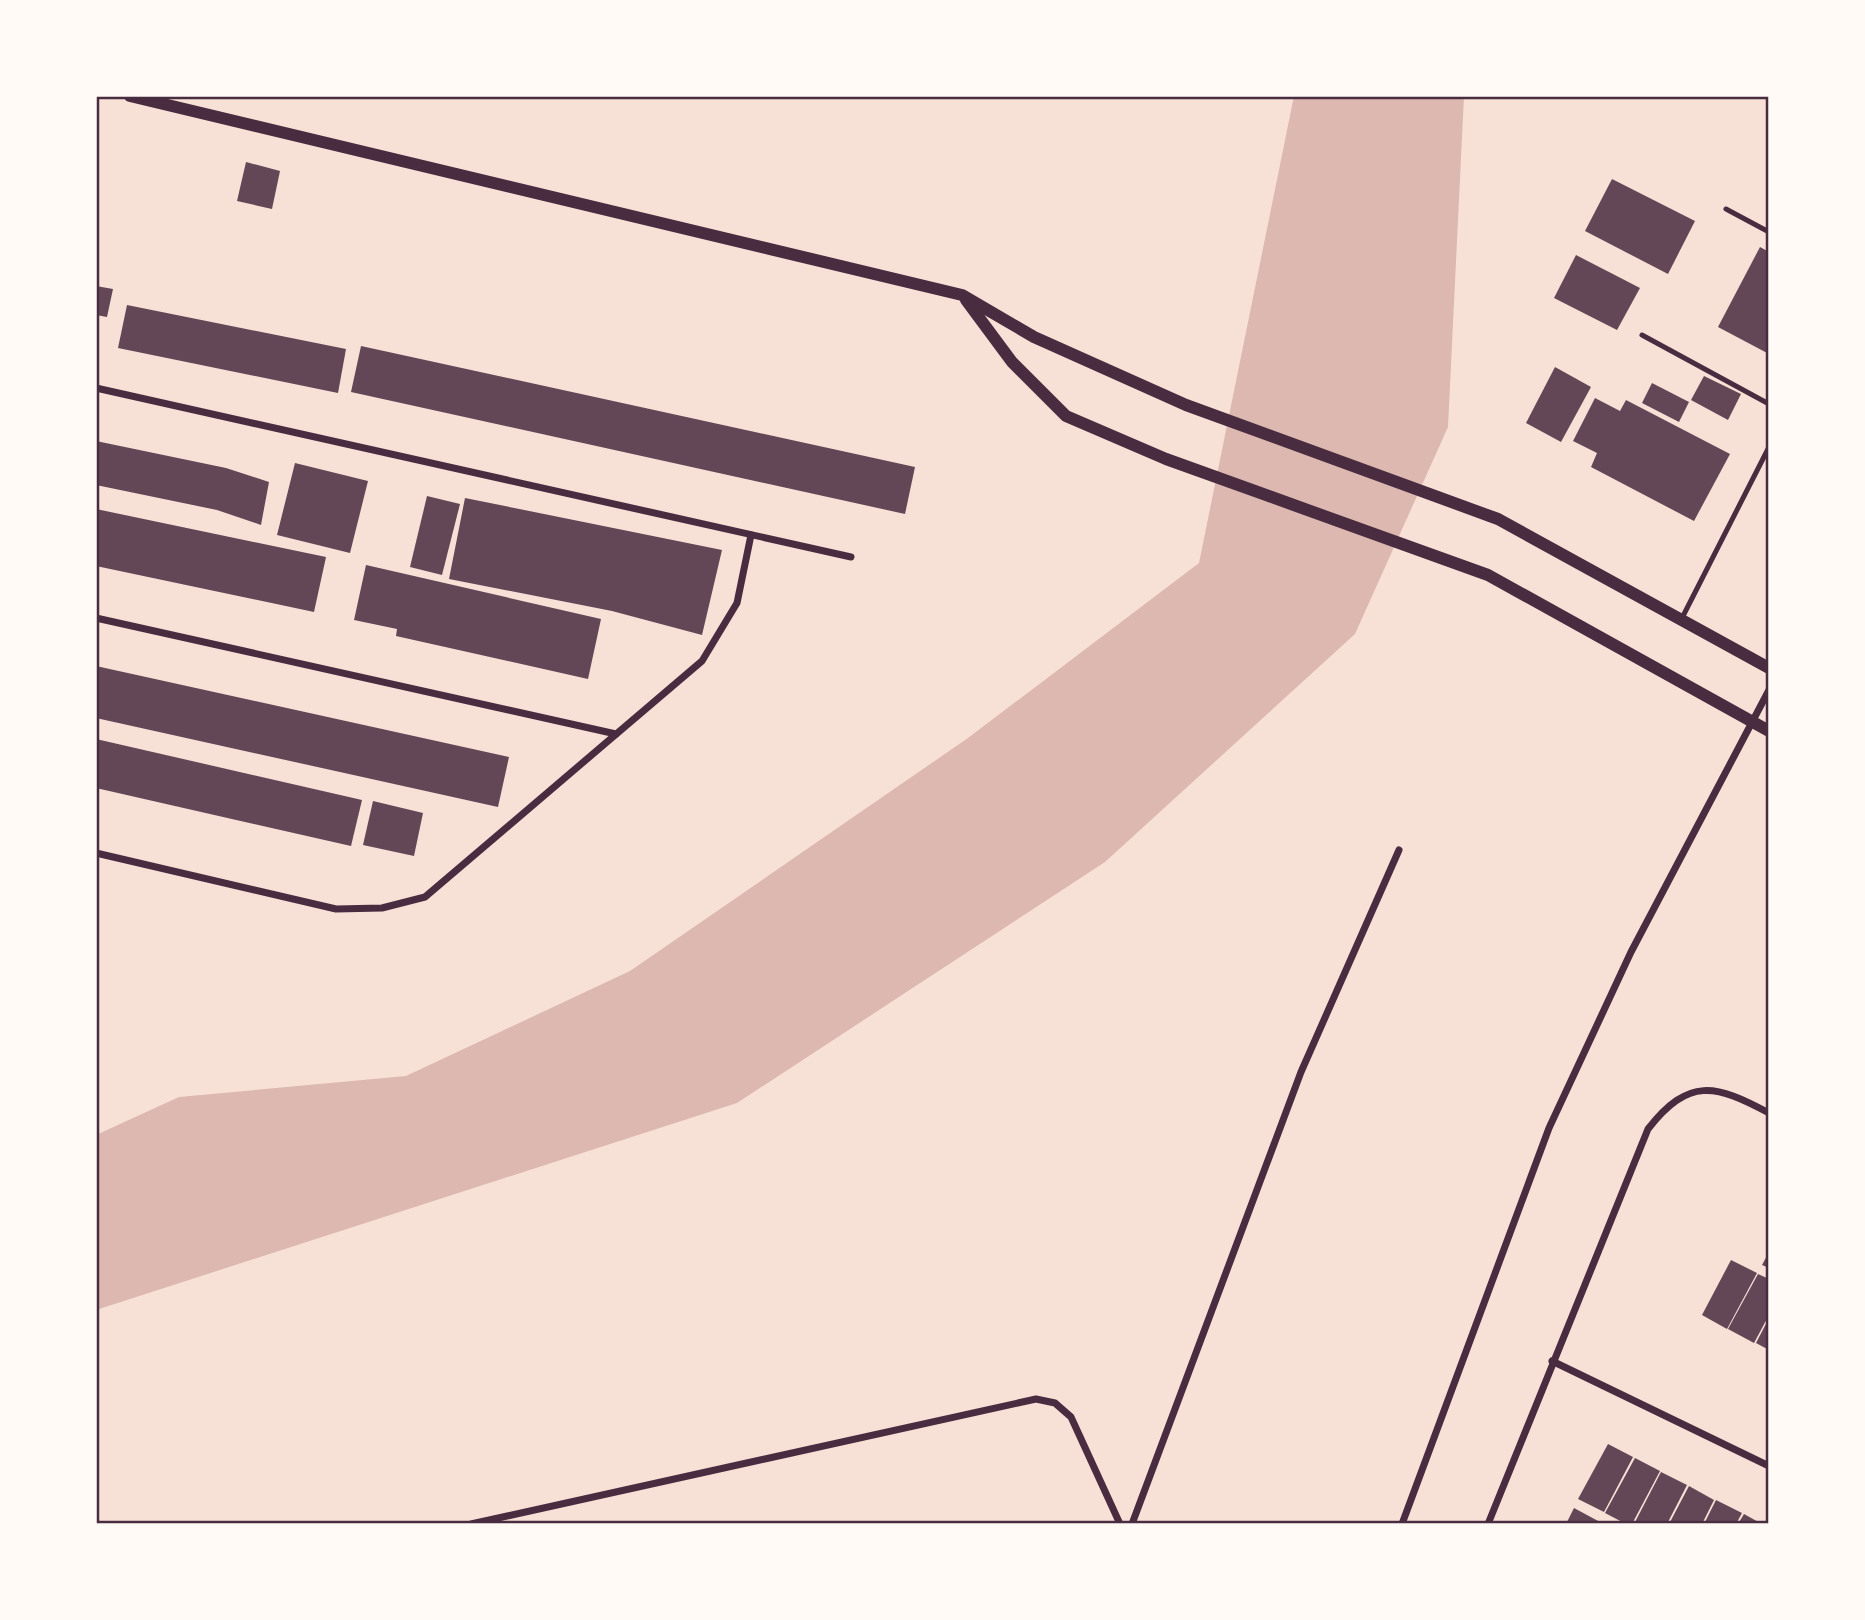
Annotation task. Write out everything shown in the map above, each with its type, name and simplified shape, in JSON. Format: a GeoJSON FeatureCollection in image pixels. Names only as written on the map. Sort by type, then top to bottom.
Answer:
{"type":"FeatureCollection","features":[{"type":"Feature","properties":{"kind":"street"},"geometry":{"type":"LineString","coordinates":[[130,96],[962,295],[1034,337],[1186,405],[1498,519],[1769,668]]}},
{"type":"Feature","properties":{"kind":"street"},"geometry":{"type":"LineString","coordinates":[[962,295],[1012,362],[1066,416],[1167,459],[1488,575],[1769,731]]}},
{"type":"Feature","properties":{"kind":"street"},"geometry":{"type":"LineString","coordinates":[[96,388],[851,557]]}},
{"type":"Feature","properties":{"kind":"street"},"geometry":{"type":"LineString","coordinates":[[96,853],[336,909],[382,908],[425,897],[702,661],[737,603],[751,535]]}},
{"type":"Feature","properties":{"kind":"street"},"geometry":{"type":"LineString","coordinates":[[96,618],[616,734]]}},
{"type":"Feature","properties":{"kind":"street"},"geometry":{"type":"LineString","coordinates":[[1402,1524],[1549,1128],[1631,952],[1769,690]]}},
{"type":"Feature","properties":{"kind":"street"},"geometry":{"type":"LineString","coordinates":[[1132,1524],[1301,1072],[1399,850]]}},
{"type":"Feature","properties":{"kind":"street"},"geometry":{"type":"LineString","coordinates":[[1488,1524],[1648,1129],[1666,1106],[1688,1093],[1710,1090],[1732,1093],[1769,1113]]}},
{"type":"Feature","properties":{"kind":"street"},"geometry":{"type":"LineString","coordinates":[[1552,1361],[1769,1466]]}},
{"type":"Feature","properties":{"kind":"street"},"geometry":{"type":"LineString","coordinates":[[471,1524],[1036,1399],[1055,1403],[1071,1417],[1120,1524]]}},
{"type":"Feature","properties":{"kind":"lane"},"geometry":{"type":"LineString","coordinates":[[1726,209],[1769,232]]}},
{"type":"Feature","properties":{"kind":"lane"},"geometry":{"type":"LineString","coordinates":[[1643,335],[1769,404]]}},
{"type":"Feature","properties":{"kind":"lane"},"geometry":{"type":"LineString","coordinates":[[1681,620],[1769,447]]}},
{"type":"Feature","properties":{"kind":"shaded area"},"geometry":{"type":"Polygon","coordinates":[[[1294,96],[1464,96],[1448,427],[1355,634],[1105,862],[737,1103],[96,1310],[96,1135],[179,1097],[406,1076],[630,971],[968,738],[1199,563],[1294,96]]]}},
{"type":"Feature","properties":{"kind":"building"},"geometry":{"type":"Polygon","coordinates":[[[246,162],[280,171],[272,209],[237,201],[246,162]]]}},
{"type":"Feature","properties":{"kind":"building"},"geometry":{"type":"Polygon","coordinates":[[[1612,179],[1695,221],[1668,274],[1585,231],[1612,179]]]}},
{"type":"Feature","properties":{"kind":"building"},"geometry":{"type":"Polygon","coordinates":[[[1760,247],[1769,252],[1769,354],[1718,327],[1760,247]]]}},
{"type":"Feature","properties":{"kind":"building"},"geometry":{"type":"Polygon","coordinates":[[[1576,255],[1640,288],[1617,330],[1554,298],[1576,255]]]}},
{"type":"Feature","properties":{"kind":"building"},"geometry":{"type":"Polygon","coordinates":[[[96,286],[113,289],[107,317],[96,315],[96,286]]]}},
{"type":"Feature","properties":{"kind":"building"},"geometry":{"type":"Polygon","coordinates":[[[127,305],[346,349],[338,393],[118,348],[127,305]]]}},
{"type":"Feature","properties":{"kind":"building"},"geometry":{"type":"Polygon","coordinates":[[[361,346],[915,467],[905,514],[351,392],[361,346]]]}},
{"type":"Feature","properties":{"kind":"building"},"geometry":{"type":"Polygon","coordinates":[[[1555,367],[1591,387],[1561,442],[1526,423],[1555,367]]]}},
{"type":"Feature","properties":{"kind":"building"},"geometry":{"type":"Polygon","coordinates":[[[1704,376],[1741,394],[1728,420],[1691,400],[1704,376]]]}},
{"type":"Feature","properties":{"kind":"building"},"geometry":{"type":"Polygon","coordinates":[[[1652,383],[1689,402],[1679,422],[1642,403],[1652,383]]]}},
{"type":"Feature","properties":{"kind":"building"},"geometry":{"type":"Polygon","coordinates":[[[1595,398],[1620,411],[1626,400],[1730,454],[1694,521],[1591,467],[1597,453],[1573,441],[1595,398]]]}},
{"type":"Feature","properties":{"kind":"building"},"geometry":{"type":"Polygon","coordinates":[[[96,441],[226,468],[269,482],[261,525],[217,510],[96,485],[96,441]]]}},
{"type":"Feature","properties":{"kind":"building"},"geometry":{"type":"Polygon","coordinates":[[[295,463],[368,481],[350,553],[277,535],[295,463]]]}},
{"type":"Feature","properties":{"kind":"building"},"geometry":{"type":"Polygon","coordinates":[[[427,496],[460,504],[442,575],[410,567],[427,496]]]}},
{"type":"Feature","properties":{"kind":"building"},"geometry":{"type":"Polygon","coordinates":[[[465,498],[722,550],[702,635],[612,611],[449,579],[465,498]]]}},
{"type":"Feature","properties":{"kind":"building"},"geometry":{"type":"Polygon","coordinates":[[[96,509],[326,557],[314,612],[96,566],[96,509]]]}},
{"type":"Feature","properties":{"kind":"building"},"geometry":{"type":"Polygon","coordinates":[[[366,565],[601,619],[588,679],[396,636],[397,629],[354,620],[366,565]]]}},
{"type":"Feature","properties":{"kind":"building"},"geometry":{"type":"Polygon","coordinates":[[[96,666],[509,757],[498,807],[96,718],[96,666]]]}},
{"type":"Feature","properties":{"kind":"building"},"geometry":{"type":"Polygon","coordinates":[[[96,739],[362,800],[351,846],[96,788],[96,739]]]}},
{"type":"Feature","properties":{"kind":"building"},"geometry":{"type":"Polygon","coordinates":[[[373,801],[423,813],[414,856],[363,845],[373,801]]]}},
{"type":"Feature","properties":{"kind":"building"},"geometry":{"type":"Polygon","coordinates":[[[1769,1252],[1769,1268],[1762,1265],[1769,1252]]]}},
{"type":"Feature","properties":{"kind":"building"},"geometry":{"type":"Polygon","coordinates":[[[1731,1260],[1757,1273],[1727,1329],[1702,1315],[1731,1260]]]}},
{"type":"Feature","properties":{"kind":"building"},"geometry":{"type":"Polygon","coordinates":[[[1758,1274],[1769,1279],[1769,1315],[1754,1343],[1728,1329],[1758,1274]]]}},
{"type":"Feature","properties":{"kind":"building"},"geometry":{"type":"Polygon","coordinates":[[[1769,1318],[1769,1350],[1756,1343],[1769,1318]]]}},
{"type":"Feature","properties":{"kind":"building"},"geometry":{"type":"Polygon","coordinates":[[[1608,1444],[1633,1457],[1604,1512],[1578,1499],[1608,1444]]]}},
{"type":"Feature","properties":{"kind":"building"},"geometry":{"type":"Polygon","coordinates":[[[1635,1458],[1660,1471],[1632,1524],[1626,1524],[1605,1513],[1635,1458]]]}},
{"type":"Feature","properties":{"kind":"building"},"geometry":{"type":"Polygon","coordinates":[[[1661,1472],[1687,1485],[1667,1524],[1634,1524],[1661,1472]]]}},
{"type":"Feature","properties":{"kind":"building"},"geometry":{"type":"Polygon","coordinates":[[[1689,1486],[1714,1500],[1702,1524],[1669,1524],[1689,1486]]]}},
{"type":"Feature","properties":{"kind":"building"},"geometry":{"type":"Polygon","coordinates":[[[1716,1500],[1742,1513],[1736,1524],[1704,1524],[1716,1500]]]}},
{"type":"Feature","properties":{"kind":"building"},"geometry":{"type":"Polygon","coordinates":[[[1574,1508],[1600,1522],[1599,1524],[1566,1524],[1574,1508]]]}},
{"type":"Feature","properties":{"kind":"building"},"geometry":{"type":"Polygon","coordinates":[[[1744,1514],[1762,1524],[1738,1524],[1744,1514]]]}}]}
